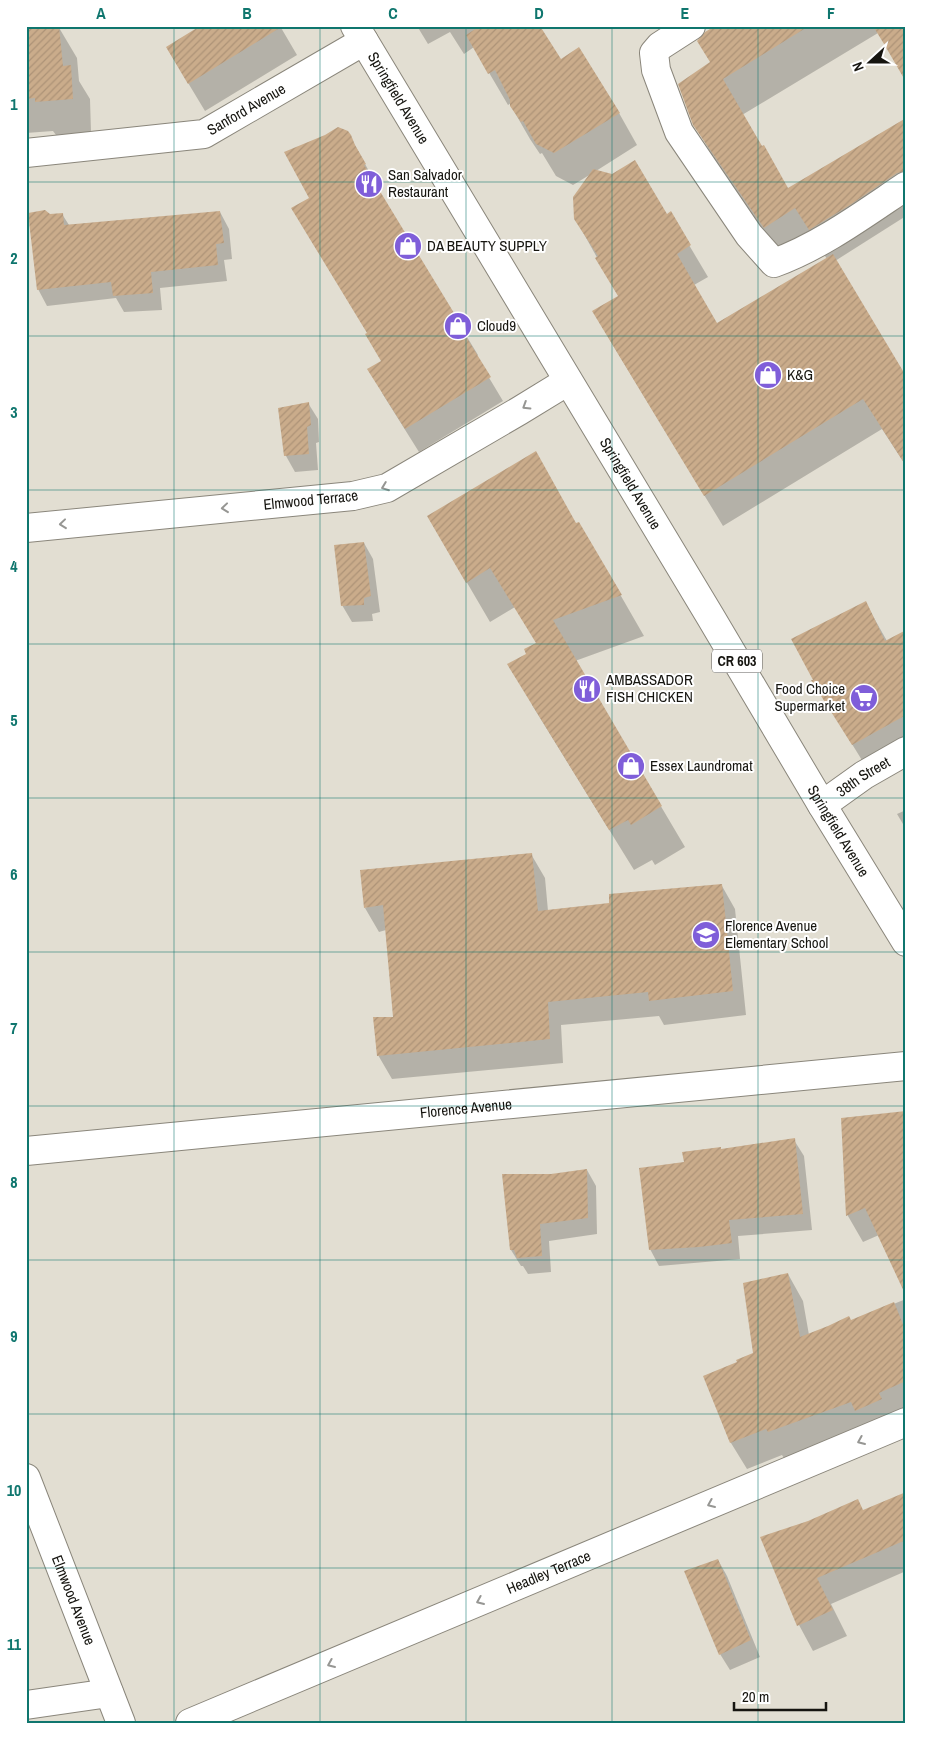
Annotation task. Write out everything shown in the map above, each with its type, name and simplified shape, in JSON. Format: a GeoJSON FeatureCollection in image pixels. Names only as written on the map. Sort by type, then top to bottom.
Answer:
{"type":"FeatureCollection","features":[{"type":"Feature","properties":{"kind":"street"},"geometry":{"type":"LineString","coordinates":[[691,26],[660,46],[654,53],[656,70],[679,132],[749,235],[774,263],[795,256],[906,186]]}},
{"type":"Feature","properties":{"kind":"street","name":"Sanford Avenue"},"geometry":{"type":"LineString","coordinates":[[26,153],[204,134],[359,34]]}},
{"type":"Feature","properties":{"kind":"street","name":"Springfield Avenue"},"geometry":{"type":"LineString","coordinates":[[359,34],[906,942]]}},
{"type":"Feature","properties":{"kind":"street","name":"Elmwood Terrace"},"geometry":{"type":"LineString","coordinates":[[26,528],[353,496],[387,488],[520,411],[568,380]]}},
{"type":"Feature","properties":{"kind":"street","name":"38th Street"},"geometry":{"type":"LineString","coordinates":[[822,805],[864,775],[906,751]]}},
{"type":"Feature","properties":{"kind":"street","name":"Florence Avenue"},"geometry":{"type":"LineString","coordinates":[[26,1151],[906,1066]]}},
{"type":"Feature","properties":{"kind":"street","name":"Headley Terrace"},"geometry":{"type":"LineString","coordinates":[[190,1723],[906,1422]]}},
{"type":"Feature","properties":{"kind":"street","name":"Elmwood Avenue"},"geometry":{"type":"LineString","coordinates":[[26,1478],[121,1723]]}},
{"type":"Feature","properties":{"kind":"street"},"geometry":{"type":"LineString","coordinates":[[26,1705],[109,1693]]}},
{"type":"Feature","properties":{"kind":"building"},"geometry":{"type":"Polygon","coordinates":[[[26,26],[59,26],[63,66],[71,65],[73,99],[35,102],[35,98],[26,99],[26,26]]]}},
{"type":"Feature","properties":{"kind":"building"},"geometry":{"type":"Polygon","coordinates":[[[200,26],[283,26],[188,84],[166,47],[200,26]]]}},
{"type":"Feature","properties":{"kind":"building"},"geometry":{"type":"Polygon","coordinates":[[[480,26],[540,26],[561,59],[579,47],[620,113],[554,153],[536,144],[523,121],[521,122],[510,106],[510,100],[495,70],[488,74],[466,35],[480,26]]]}},
{"type":"Feature","properties":{"kind":"building"},"geometry":{"type":"Polygon","coordinates":[[[715,26],[809,26],[723,79],[788,188],[906,118],[906,171],[897,173],[809,230],[795,208],[764,228],[693,125],[678,84],[710,62],[697,41],[705,32],[715,26]]]}},
{"type":"Feature","properties":{"kind":"building"},"geometry":{"type":"Polygon","coordinates":[[[873,26],[906,26],[906,82],[884,44],[873,26]]]}},
{"type":"Feature","properties":{"kind":"building"},"geometry":{"type":"Polygon","coordinates":[[[338,127],[348,131],[351,135],[366,164],[364,165],[491,377],[405,429],[367,369],[381,361],[365,334],[367,333],[291,208],[309,198],[284,152],[325,135],[338,127]]]}},
{"type":"Feature","properties":{"kind":"building","name":"K&G"},"geometry":{"type":"Polygon","coordinates":[[[635,160],[667,214],[671,211],[691,245],[677,254],[717,323],[833,254],[906,376],[906,466],[863,399],[704,496],[592,311],[618,296],[595,258],[598,256],[574,219],[573,197],[593,169],[612,174],[635,160]]]}},
{"type":"Feature","properties":{"kind":"building"},"geometry":{"type":"Polygon","coordinates":[[[45,210],[50,214],[63,213],[64,225],[220,211],[224,243],[216,244],[218,265],[151,272],[153,293],[113,296],[111,282],[37,290],[28,213],[45,210]]]}},
{"type":"Feature","properties":{"kind":"building"},"geometry":{"type":"Polygon","coordinates":[[[309,402],[311,425],[307,427],[309,454],[284,456],[278,408],[309,402]]]}},
{"type":"Feature","properties":{"kind":"building"},"geometry":{"type":"Polygon","coordinates":[[[536,451],[576,523],[579,522],[622,595],[553,620],[662,806],[631,825],[628,820],[609,830],[507,664],[526,654],[524,649],[536,643],[490,568],[466,583],[427,516],[536,451]]]}},
{"type":"Feature","properties":{"kind":"building"},"geometry":{"type":"Polygon","coordinates":[[[364,542],[371,596],[364,598],[364,605],[341,606],[334,545],[364,542]]]}},
{"type":"Feature","properties":{"kind":"building","name":"Food Choice Supermarket"},"geometry":{"type":"Polygon","coordinates":[[[866,601],[885,641],[906,630],[906,715],[852,745],[811,680],[813,680],[791,639],[866,601]]]}},
{"type":"Feature","properties":{"kind":"building"},"geometry":{"type":"Polygon","coordinates":[[[532,853],[538,911],[609,903],[609,894],[722,884],[733,991],[649,1001],[648,992],[548,1002],[550,1039],[377,1056],[373,1017],[393,1017],[383,905],[364,908],[360,870],[532,853]]]}},
{"type":"Feature","properties":{"kind":"building"},"geometry":{"type":"Polygon","coordinates":[[[906,1111],[906,1296],[865,1208],[846,1216],[841,1118],[906,1111]]]}},
{"type":"Feature","properties":{"kind":"building"},"geometry":{"type":"Polygon","coordinates":[[[795,1138],[803,1214],[729,1220],[732,1243],[649,1250],[639,1168],[684,1162],[682,1152],[721,1147],[721,1149],[795,1138]]]}},
{"type":"Feature","properties":{"kind":"building"},"geometry":{"type":"Polygon","coordinates":[[[587,1169],[588,1218],[540,1224],[542,1256],[517,1258],[514,1250],[510,1250],[502,1174],[551,1174],[587,1169]]]}},
{"type":"Feature","properties":{"kind":"building"},"geometry":{"type":"Polygon","coordinates":[[[788,1273],[800,1337],[849,1316],[851,1320],[894,1302],[906,1332],[906,1381],[879,1393],[882,1399],[855,1411],[851,1402],[768,1432],[766,1429],[730,1443],[703,1376],[753,1353],[743,1283],[788,1273]]]}},
{"type":"Feature","properties":{"kind":"building"},"geometry":{"type":"Polygon","coordinates":[[[906,1492],[906,1540],[817,1578],[833,1610],[797,1626],[760,1537],[808,1521],[858,1499],[863,1510],[906,1492]]]}},
{"type":"Feature","properties":{"kind":"building"},"geometry":{"type":"Polygon","coordinates":[[[718,1559],[751,1640],[719,1655],[684,1571],[718,1559]]]}},
{"type":"Feature","properties":{"kind":"place","name":"San Salvador Restaurant"},"geometry":{"type":"Point","coordinates":[369,184]}},
{"type":"Feature","properties":{"kind":"place","name":"DA BEAUTY SUPPLY"},"geometry":{"type":"Point","coordinates":[408,246]}},
{"type":"Feature","properties":{"kind":"place","name":"Cloud9"},"geometry":{"type":"Point","coordinates":[458,326]}},
{"type":"Feature","properties":{"kind":"place","name":"K&G"},"geometry":{"type":"Point","coordinates":[768,375]}},
{"type":"Feature","properties":{"kind":"place","name":"AMBASSADOR FISH CHICKEN"},"geometry":{"type":"Point","coordinates":[587,689]}},
{"type":"Feature","properties":{"kind":"place","name":"Food Choice Supermarket"},"geometry":{"type":"Point","coordinates":[864,698]}},
{"type":"Feature","properties":{"kind":"place","name":"Essex Laundromat"},"geometry":{"type":"Point","coordinates":[631,766]}},
{"type":"Feature","properties":{"kind":"place","name":"Florence Avenue Elementary School"},"geometry":{"type":"Point","coordinates":[706,935]}}]}
